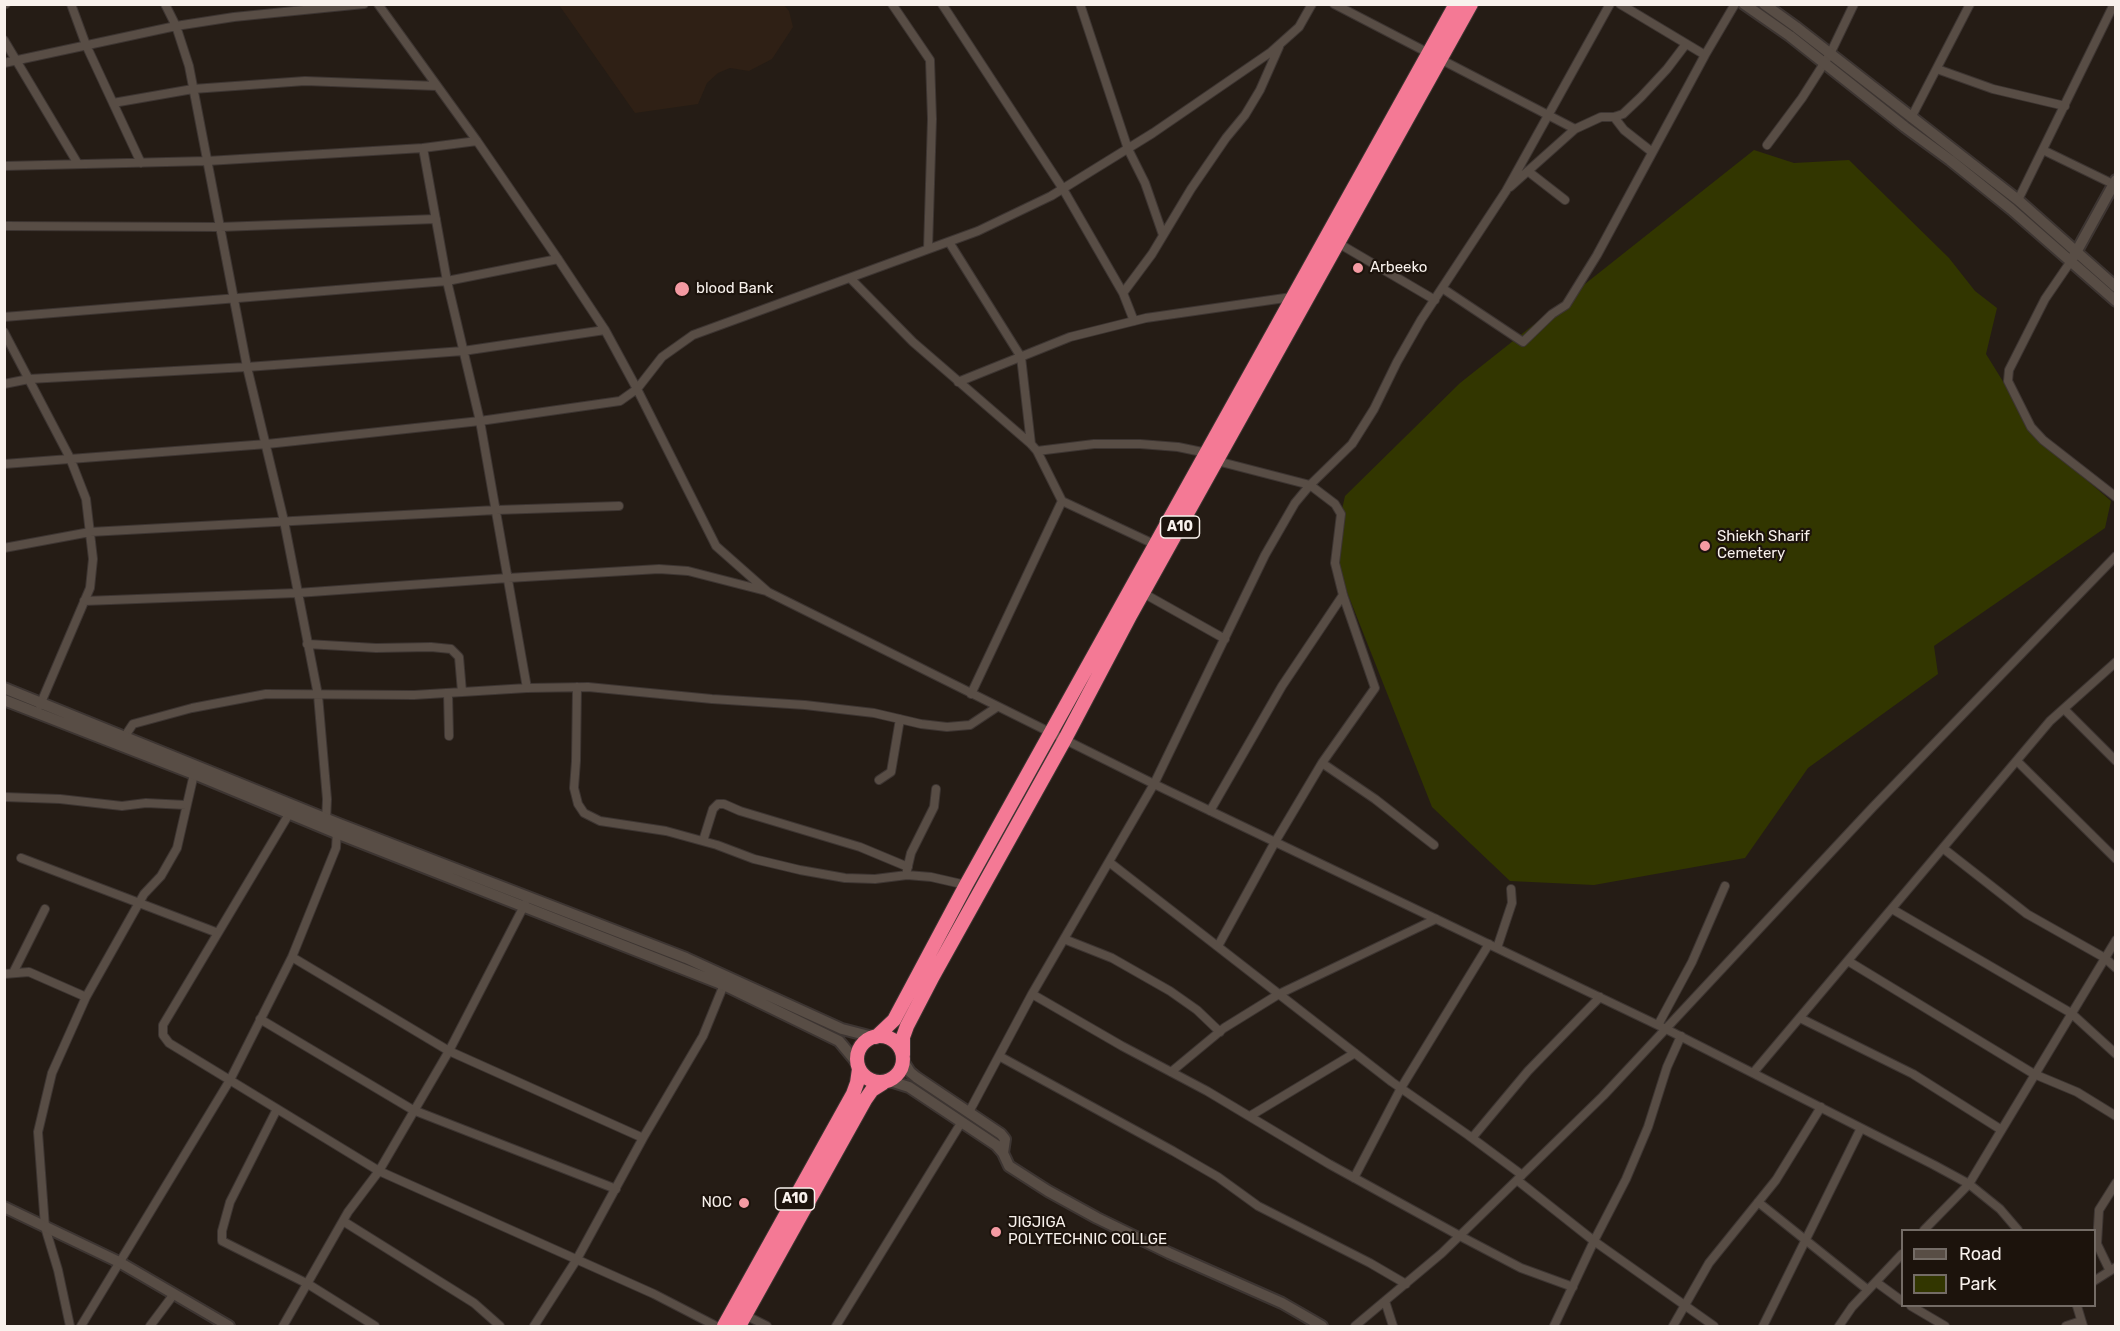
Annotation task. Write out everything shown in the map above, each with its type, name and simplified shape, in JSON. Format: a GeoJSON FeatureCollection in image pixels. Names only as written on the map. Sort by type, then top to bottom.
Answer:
{"type":"FeatureCollection","features":[{"type":"Feature","properties":{"kind":"highway","name":"A10"},"geometry":{"type":"LineString","coordinates":[[739,1317],[853,1094],[857,1083],[857,1054],[860,1047],[894,1020],[966,885],[1155,545],[1212,457],[1308,297],[1434,56],[1456,4]]}},
{"type":"Feature","properties":{"kind":"highway","name":"A10"},"geometry":{"type":"LineString","coordinates":[[724,1326],[739,1317],[865,1100],[872,1090],[887,1082],[901,1070],[903,1037],[907,1026],[1143,593],[1293,297],[1434,56],[1471,4]]}},
{"type":"Feature","properties":{"kind":"highway"},"geometry":{"type":"LineString","coordinates":[[874,1037],[888,1037],[895,1041],[903,1058]]}},
{"type":"Feature","properties":{"kind":"highway"},"geometry":{"type":"LineString","coordinates":[[858,1066],[869,1080],[887,1082]]}},
{"type":"Feature","properties":{"kind":"main road"},"geometry":{"type":"LineString","coordinates":[[1744,4],[1827,58],[1911,118],[2018,200],[2115,300]]}},
{"type":"Feature","properties":{"kind":"main road"},"geometry":{"type":"LineString","coordinates":[[1764,4],[1977,181],[2115,287]]}},
{"type":"Feature","properties":{"kind":"main road"},"geometry":{"type":"LineString","coordinates":[[2074,256],[2114,182]]}},
{"type":"Feature","properties":{"kind":"main road"},"geometry":{"type":"LineString","coordinates":[[4,688],[39,707],[194,774],[289,814],[325,824]]}},
{"type":"Feature","properties":{"kind":"main road"},"geometry":{"type":"LineString","coordinates":[[4,700],[39,707],[125,736],[325,824],[726,981],[842,1029],[874,1037]]}},
{"type":"Feature","properties":{"kind":"main road"},"geometry":{"type":"LineString","coordinates":[[726,981],[839,1041],[858,1066]]}},
{"type":"Feature","properties":{"kind":"main road"},"geometry":{"type":"LineString","coordinates":[[903,1058],[910,1072],[916,1077],[1005,1139],[1003,1154]]}},
{"type":"Feature","properties":{"kind":"main road"},"geometry":{"type":"LineString","coordinates":[[887,1082],[909,1087],[996,1145],[1009,1166],[1048,1191],[1097,1218],[1180,1258],[1282,1303],[1322,1326]]}},
{"type":"Feature","properties":{"kind":"main road"},"geometry":{"type":"LineString","coordinates":[[4,1207],[119,1262],[229,1326]]}},
{"type":"Feature","properties":{"kind":"street"},"geometry":{"type":"LineString","coordinates":[[71,4],[86,45],[141,163]]}},
{"type":"Feature","properties":{"kind":"street"},"geometry":{"type":"LineString","coordinates":[[165,4],[176,26],[189,66],[234,298],[284,521],[318,695],[327,799],[325,824]]}},
{"type":"Feature","properties":{"kind":"street"},"geometry":{"type":"LineString","coordinates":[[4,63],[176,26],[234,17],[364,4]]}},
{"type":"Feature","properties":{"kind":"street"},"geometry":{"type":"LineString","coordinates":[[378,4],[477,141],[605,330],[716,546],[768,592]]}},
{"type":"Feature","properties":{"kind":"street"},"geometry":{"type":"LineString","coordinates":[[892,4],[930,60],[932,119],[928,249]]}},
{"type":"Feature","properties":{"kind":"street"},"geometry":{"type":"LineString","coordinates":[[942,4],[1063,189],[1123,293],[1134,321]]}},
{"type":"Feature","properties":{"kind":"street"},"geometry":{"type":"LineString","coordinates":[[1080,4],[1128,149],[1145,183],[1163,235]]}},
{"type":"Feature","properties":{"kind":"street"},"geometry":{"type":"LineString","coordinates":[[4,464],[267,444],[480,422],[620,401],[637,389],[662,357],[693,335],[978,231],[1063,189],[1213,93],[1299,27],[1312,4]]}},
{"type":"Feature","properties":{"kind":"street"},"geometry":{"type":"LineString","coordinates":[[1334,4],[1575,129]]}},
{"type":"Feature","properties":{"kind":"street"},"geometry":{"type":"LineString","coordinates":[[969,1112],[1032,994],[1154,784],[1265,555],[1295,503],[1352,444],[1374,409],[1416,328],[1506,191],[1610,4]]}},
{"type":"Feature","properties":{"kind":"street"},"geometry":{"type":"LineString","coordinates":[[1620,4],[1705,55]]}},
{"type":"Feature","properties":{"kind":"street"},"geometry":{"type":"LineString","coordinates":[[1442,288],[1523,342],[1552,314],[1566,305],[1597,255],[1735,4]]}},
{"type":"Feature","properties":{"kind":"street"},"geometry":{"type":"LineString","coordinates":[[1767,145],[1802,98],[1827,58],[1854,4]]}},
{"type":"Feature","properties":{"kind":"street"},"geometry":{"type":"LineString","coordinates":[[1911,118],[1970,4]]}},
{"type":"Feature","properties":{"kind":"street"},"geometry":{"type":"LineString","coordinates":[[2018,200],[2114,4]]}},
{"type":"Feature","properties":{"kind":"street"},"geometry":{"type":"LineString","coordinates":[[4,40],[78,165]]}},
{"type":"Feature","properties":{"kind":"street"},"geometry":{"type":"LineString","coordinates":[[1123,293],[1191,189],[1245,115],[1260,90],[1280,43]]}},
{"type":"Feature","properties":{"kind":"street"},"geometry":{"type":"LineString","coordinates":[[1506,191],[1530,172],[1575,129],[1601,117],[1623,114],[1641,97],[1686,44]]}},
{"type":"Feature","properties":{"kind":"street"},"geometry":{"type":"LineString","coordinates":[[1937,69],[1993,90],[2065,106]]}},
{"type":"Feature","properties":{"kind":"street"},"geometry":{"type":"LineString","coordinates":[[113,103],[193,89],[305,81],[437,86]]}},
{"type":"Feature","properties":{"kind":"street"},"geometry":{"type":"LineString","coordinates":[[1614,117],[1624,130],[1652,152]]}},
{"type":"Feature","properties":{"kind":"street"},"geometry":{"type":"LineString","coordinates":[[4,166],[207,161],[423,148],[477,141]]}},
{"type":"Feature","properties":{"kind":"street"},"geometry":{"type":"LineString","coordinates":[[423,148],[447,281],[480,422],[527,688]]}},
{"type":"Feature","properties":{"kind":"street"},"geometry":{"type":"LineString","coordinates":[[2043,150],[2114,182]]}},
{"type":"Feature","properties":{"kind":"street"},"geometry":{"type":"LineString","coordinates":[[1530,172],[1564,200]]}},
{"type":"Feature","properties":{"kind":"street"},"geometry":{"type":"LineString","coordinates":[[4,226],[220,227],[436,219]]}},
{"type":"Feature","properties":{"kind":"street"},"geometry":{"type":"LineString","coordinates":[[949,242],[1021,357],[1034,447],[1062,501],[1155,545]]}},
{"type":"Feature","properties":{"kind":"street"},"geometry":{"type":"LineString","coordinates":[[1338,243],[1435,300]]}},
{"type":"Feature","properties":{"kind":"street"},"geometry":{"type":"LineString","coordinates":[[2074,256],[2036,316],[2009,370],[2008,381],[2031,427],[2043,440],[2115,497]]}},
{"type":"Feature","properties":{"kind":"street"},"geometry":{"type":"LineString","coordinates":[[4,316],[447,281],[558,259]]}},
{"type":"Feature","properties":{"kind":"street"},"geometry":{"type":"LineString","coordinates":[[850,278],[913,342],[1034,447],[1094,444],[1178,447],[1310,485],[1335,504],[1341,514],[1335,563],[1343,595],[1375,688],[1323,763],[1275,842],[1218,946]]}},
{"type":"Feature","properties":{"kind":"street"},"geometry":{"type":"LineString","coordinates":[[958,382],[1070,338],[1146,318],[1293,297],[1308,297]]}},
{"type":"Feature","properties":{"kind":"street"},"geometry":{"type":"LineString","coordinates":[[4,384],[29,379],[464,351],[605,330]]}},
{"type":"Feature","properties":{"kind":"street"},"geometry":{"type":"LineString","coordinates":[[4,332],[70,458],[86,499],[93,559],[90,588],[39,707]]}},
{"type":"Feature","properties":{"kind":"street"},"geometry":{"type":"LineString","coordinates":[[972,694],[1062,501]]}},
{"type":"Feature","properties":{"kind":"street"},"geometry":{"type":"LineString","coordinates":[[4,548],[90,532],[496,510],[619,506]]}},
{"type":"Feature","properties":{"kind":"street"},"geometry":{"type":"LineString","coordinates":[[1355,1326],[1460,1236],[1603,1096],[1874,807],[2115,556]]}},
{"type":"Feature","properties":{"kind":"street"},"geometry":{"type":"LineString","coordinates":[[84,601],[297,593],[659,569],[688,571],[768,592],[1154,784],[1681,1036],[1821,1107],[1969,1184],[2000,1209],[2017,1229]]}},
{"type":"Feature","properties":{"kind":"street"},"geometry":{"type":"LineString","coordinates":[[1143,593],[1225,639]]}},
{"type":"Feature","properties":{"kind":"street"},"geometry":{"type":"LineString","coordinates":[[1210,811],[1282,686],[1343,595]]}},
{"type":"Feature","properties":{"kind":"street"},"geometry":{"type":"LineString","coordinates":[[307,644],[451,649],[459,657],[462,692]]}},
{"type":"Feature","properties":{"kind":"street"},"geometry":{"type":"LineString","coordinates":[[1753,1073],[2050,721],[2115,662]]}},
{"type":"Feature","properties":{"kind":"street"},"geometry":{"type":"LineString","coordinates":[[125,736],[133,724],[192,708],[266,694],[414,695],[577,687],[806,705],[874,713],[946,727],[970,725],[997,707]]}},
{"type":"Feature","properties":{"kind":"street"},"geometry":{"type":"LineString","coordinates":[[577,687],[574,789],[578,804],[584,813],[600,821],[666,831],[754,859],[845,878],[875,879],[907,871]]}},
{"type":"Feature","properties":{"kind":"street"},"geometry":{"type":"LineString","coordinates":[[448,693],[449,736]]}},
{"type":"Feature","properties":{"kind":"street"},"geometry":{"type":"LineString","coordinates":[[2064,709],[2115,761]]}},
{"type":"Feature","properties":{"kind":"street"},"geometry":{"type":"LineString","coordinates":[[879,780],[891,772],[895,760],[900,719]]}},
{"type":"Feature","properties":{"kind":"street"},"geometry":{"type":"LineString","coordinates":[[2018,761],[2115,859]]}},
{"type":"Feature","properties":{"kind":"street"},"geometry":{"type":"LineString","coordinates":[[1323,763],[1375,799],[1434,845]]}},
{"type":"Feature","properties":{"kind":"street"},"geometry":{"type":"LineString","coordinates":[[70,1326],[58,1270],[45,1227],[38,1132],[52,1073],[86,997],[144,894],[160,876],[177,848],[194,774]]}},
{"type":"Feature","properties":{"kind":"street"},"geometry":{"type":"LineString","coordinates":[[907,871],[911,853],[934,807],[936,789]]}},
{"type":"Feature","properties":{"kind":"street"},"geometry":{"type":"LineString","coordinates":[[4,797],[60,799],[122,806],[146,803],[186,804]]}},
{"type":"Feature","properties":{"kind":"street"},"geometry":{"type":"LineString","coordinates":[[703,841],[713,809],[718,804],[724,804],[740,811],[860,847],[907,871],[966,885]]}},
{"type":"Feature","properties":{"kind":"street"},"geometry":{"type":"LineString","coordinates":[[289,814],[163,1025],[163,1035],[169,1043],[379,1171],[654,1294],[716,1326]]}},
{"type":"Feature","properties":{"kind":"street"},"geometry":{"type":"LineString","coordinates":[[81,1326],[230,1080],[292,957],[336,848],[338,829]]}},
{"type":"Feature","properties":{"kind":"street"},"geometry":{"type":"LineString","coordinates":[[1944,849],[2026,914],[2105,957],[2115,968]]}},
{"type":"Feature","properties":{"kind":"street"},"geometry":{"type":"LineString","coordinates":[[21,858],[218,933]]}},
{"type":"Feature","properties":{"kind":"street"},"geometry":{"type":"LineString","coordinates":[[1109,862],[1401,1088],[1472,1138],[1594,1241],[1714,1326]]}},
{"type":"Feature","properties":{"kind":"street"},"geometry":{"type":"LineString","coordinates":[[1658,1025],[1692,962],[1725,886]]}},
{"type":"Feature","properties":{"kind":"street"},"geometry":{"type":"LineString","coordinates":[[1354,1178],[1401,1088],[1493,946],[1512,903],[1511,889]]}},
{"type":"Feature","properties":{"kind":"street"},"geometry":{"type":"LineString","coordinates":[[283,1326],[343,1221],[379,1171],[449,1051],[526,903]]}},
{"type":"Feature","properties":{"kind":"street"},"geometry":{"type":"LineString","coordinates":[[9,974],[45,909]]}},
{"type":"Feature","properties":{"kind":"street"},"geometry":{"type":"LineString","coordinates":[[1892,909],[2071,1013],[2115,1054]]}},
{"type":"Feature","properties":{"kind":"street"},"geometry":{"type":"LineString","coordinates":[[1171,1072],[1220,1032],[1279,994],[1436,919]]}},
{"type":"Feature","properties":{"kind":"street"},"geometry":{"type":"LineString","coordinates":[[1064,939],[1112,958],[1170,991],[1197,1010],[1220,1032]]}},
{"type":"Feature","properties":{"kind":"street"},"geometry":{"type":"LineString","coordinates":[[1925,1229],[1969,1184],[2115,940]]}},
{"type":"Feature","properties":{"kind":"street"},"geometry":{"type":"LineString","coordinates":[[292,957],[449,1051],[643,1138]]}},
{"type":"Feature","properties":{"kind":"street"},"geometry":{"type":"LineString","coordinates":[[1848,961],[2034,1074],[2078,1092],[2115,1116]]}},
{"type":"Feature","properties":{"kind":"street"},"geometry":{"type":"LineString","coordinates":[[9,974],[29,972],[86,997]]}},
{"type":"Feature","properties":{"kind":"street"},"geometry":{"type":"LineString","coordinates":[[534,1326],[577,1259],[643,1138],[703,1036],[726,981]]}},
{"type":"Feature","properties":{"kind":"street"},"geometry":{"type":"LineString","coordinates":[[1032,994],[1460,1236],[1521,1268],[1573,1287]]}},
{"type":"Feature","properties":{"kind":"street"},"geometry":{"type":"LineString","coordinates":[[1472,1138],[1528,1071],[1600,997]]}},
{"type":"Feature","properties":{"kind":"street"},"geometry":{"type":"LineString","coordinates":[[1800,1018],[1913,1074],[2000,1129]]}},
{"type":"Feature","properties":{"kind":"street"},"geometry":{"type":"LineString","coordinates":[[261,1019],[413,1110],[616,1189]]}},
{"type":"Feature","properties":{"kind":"street"},"geometry":{"type":"LineString","coordinates":[[1554,1326],[1626,1179],[1648,1126],[1667,1067],[1681,1036]]}},
{"type":"Feature","properties":{"kind":"street"},"geometry":{"type":"LineString","coordinates":[[1250,1116],[1356,1053]]}},
{"type":"Feature","properties":{"kind":"street"},"geometry":{"type":"LineString","coordinates":[[999,1056],[1173,1150],[1218,1177],[1258,1206],[1406,1284]]}},
{"type":"Feature","properties":{"kind":"street"},"geometry":{"type":"LineString","coordinates":[[1673,1326],[1713,1257],[1776,1180],[1821,1107]]}},
{"type":"Feature","properties":{"kind":"street"},"geometry":{"type":"LineString","coordinates":[[277,1109],[230,1202],[222,1231],[222,1241],[308,1284],[375,1326]]}},
{"type":"Feature","properties":{"kind":"street"},"geometry":{"type":"LineString","coordinates":[[836,1326],[961,1123]]}},
{"type":"Feature","properties":{"kind":"street"},"geometry":{"type":"LineString","coordinates":[[1763,1326],[1804,1239],[1820,1214],[1861,1128]]}},
{"type":"Feature","properties":{"kind":"street"},"geometry":{"type":"LineString","coordinates":[[2096,1280],[2113,1269],[2097,1244],[2099,1210],[2115,1183]]}},
{"type":"Feature","properties":{"kind":"street"},"geometry":{"type":"LineString","coordinates":[[1758,1202],[1868,1290]]}},
{"type":"Feature","properties":{"kind":"street"},"geometry":{"type":"LineString","coordinates":[[343,1221],[474,1303],[500,1326]]}},
{"type":"Feature","properties":{"kind":"street"},"geometry":{"type":"LineString","coordinates":[[1839,1326],[1868,1290],[1901,1255]]}},
{"type":"Feature","properties":{"kind":"street"},"geometry":{"type":"LineString","coordinates":[[1876,1282],[1901,1300]]}},
{"type":"Feature","properties":{"kind":"street"},"geometry":{"type":"LineString","coordinates":[[150,1326],[174,1294]]}},
{"type":"Feature","properties":{"kind":"street"},"geometry":{"type":"LineString","coordinates":[[1385,1301],[1393,1326]]}},
{"type":"Feature","properties":{"kind":"street"},"geometry":{"type":"LineString","coordinates":[[1914,1307],[1945,1326]]}},
{"type":"Feature","properties":{"kind":"street"},"geometry":{"type":"LineString","coordinates":[[2066,1326],[2082,1324],[2078,1307]]}},
{"type":"Feature","properties":{"kind":"street"},"geometry":{"type":"LineString","coordinates":[[739,1317],[767,1326]]}},
{"type":"Feature","properties":{"kind":"shaded area"},"geometry":{"type":"Polygon","coordinates":[[[559,5],[784,5],[789,11],[793,27],[772,59],[749,71],[730,68],[718,73],[707,83],[698,104],[635,113],[559,5]]]}},
{"type":"Feature","properties":{"kind":"green space"},"geometry":{"type":"Polygon","coordinates":[[[1754,150],[1794,163],[1849,160],[1949,258],[1975,291],[1997,308],[1986,354],[2038,438],[2111,501],[2105,528],[1934,646],[1938,674],[1808,768],[1745,858],[1594,885],[1510,881],[1432,807],[1332,554],[1345,496],[1460,383],[1754,150]]]}},
{"type":"Feature","properties":{"kind":"place","name":"Arbeeko"},"geometry":{"type":"Point","coordinates":[1358,268]}},
{"type":"Feature","properties":{"kind":"place","name":"blood Bank"},"geometry":{"type":"Point","coordinates":[682,289]}},
{"type":"Feature","properties":{"kind":"place","name":"Shiekh Sharif Cemetery"},"geometry":{"type":"Point","coordinates":[1705,546]}},
{"type":"Feature","properties":{"kind":"place","name":"NOC"},"geometry":{"type":"Point","coordinates":[744,1203]}},
{"type":"Feature","properties":{"kind":"place","name":"JIGJIGA POLYTECHNIC COLLGE"},"geometry":{"type":"Point","coordinates":[996,1232]}}]}
